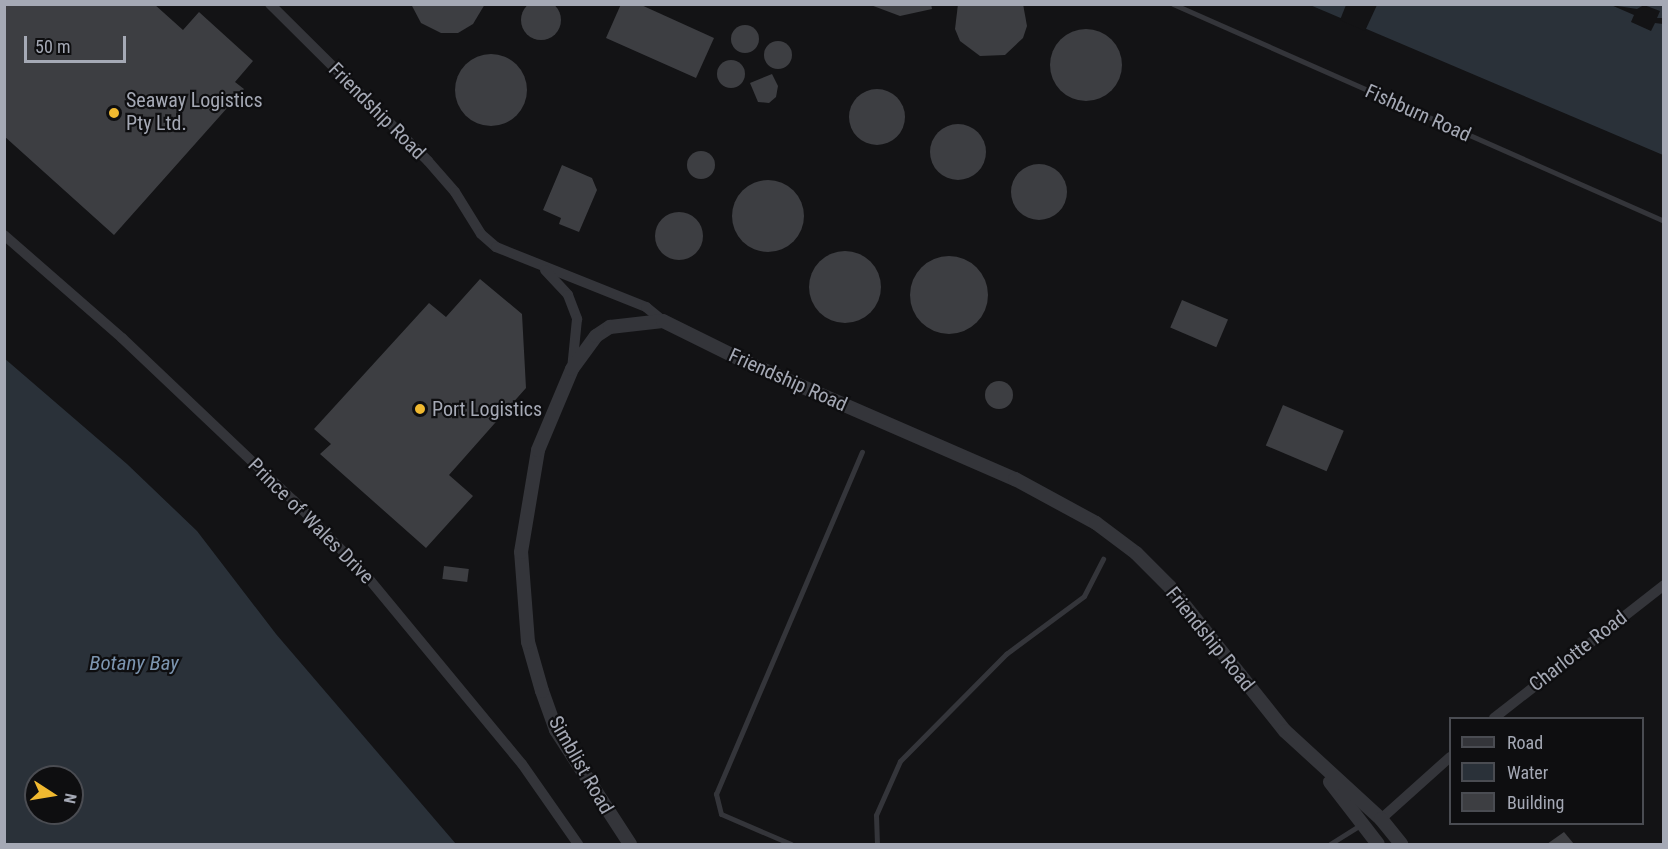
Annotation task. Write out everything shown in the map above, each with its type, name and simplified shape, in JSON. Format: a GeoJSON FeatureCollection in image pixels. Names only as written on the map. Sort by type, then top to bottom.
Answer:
{"type":"FeatureCollection","features":[{"type":"Feature","properties":{"kind":"street","name":"Friendship Road"},"geometry":{"type":"LineString","coordinates":[[270,4],[428,162],[455,192],[481,234],[496,247],[545,269],[646,307],[663,321],[750,364],[1015,479],[1096,523],[1136,554],[1170,587],[1262,704],[1309,754],[1381,819],[1401,844]]}},
{"type":"Feature","properties":{"kind":"street","name":"Prince of Wales Drive"},"geometry":{"type":"LineString","coordinates":[[4,235],[130,346],[364,573],[522,764],[578,844]]}},
{"type":"Feature","properties":{"kind":"street","name":"Simblist Road"},"geometry":{"type":"LineString","coordinates":[[545,269],[574,307],[577,329],[572,369]]}},
{"type":"Feature","properties":{"kind":"street","name":"Simblist Road"},"geometry":{"type":"LineString","coordinates":[[630,844],[556,730],[528,642],[522,594],[521,552],[538,450],[572,369],[596,336],[610,327],[632,322],[663,321]]}},
{"type":"Feature","properties":{"kind":"street","name":"Charlotte Road"},"geometry":{"type":"LineString","coordinates":[[1495,717],[1664,585]]}},
{"type":"Feature","properties":{"kind":"street","name":"Friendship Road"},"geometry":{"type":"LineString","coordinates":[[1309,754],[1378,844]]}},
{"type":"Feature","properties":{"kind":"street"},"geometry":{"type":"LineString","coordinates":[[1381,819],[1449,758]]}},
{"type":"Feature","properties":{"kind":"lane","name":"Fishburn Road"},"geometry":{"type":"LineString","coordinates":[[1173,4],[1664,221]]}},
{"type":"Feature","properties":{"kind":"lane"},"geometry":{"type":"LineString","coordinates":[[791,844],[721,814],[716,794],[862,452]]}},
{"type":"Feature","properties":{"kind":"lane"},"geometry":{"type":"LineString","coordinates":[[877,844],[876,815],[900,761],[1006,654],[1084,597],[1103,559]]}},
{"type":"Feature","properties":{"kind":"lane"},"geometry":{"type":"LineString","coordinates":[[1330,844],[1362,824]]}},
{"type":"Feature","properties":{"kind":"water"},"geometry":{"type":"Polygon","coordinates":[[[1310,5],[1663,5],[1663,155],[1310,5]]]}},
{"type":"Feature","properties":{"kind":"water","name":"Botany Bay"},"geometry":{"type":"Polygon","coordinates":[[[4,358],[127,464],[197,531],[276,634],[456,844],[5,844],[4,358]]]}},
{"type":"Feature","properties":{"kind":"pier"},"geometry":{"type":"Polygon","coordinates":[[[1346,5],[1377,5],[1365,31],[1340,20],[1346,5]]]}},
{"type":"Feature","properties":{"kind":"pier"},"geometry":{"type":"Polygon","coordinates":[[[1611,5],[1637,9],[1644,5],[1660,11],[1657,18],[1663,18],[1663,24],[1655,23],[1651,31],[1631,22],[1634,15],[1611,5]]]}},
{"type":"Feature","properties":{"kind":"building"},"geometry":{"type":"Polygon","coordinates":[[[541,0],[555,6],[561,20],[555,34],[541,40],[527,34],[521,20],[527,6],[541,0]]]}},
{"type":"Feature","properties":{"kind":"building","name":"Seaway Logistics Pty Ltd."},"geometry":{"type":"Polygon","coordinates":[[[4,4],[154,4],[183,30],[199,12],[253,61],[235,82],[244,89],[114,235],[4,136],[4,4]]]}},
{"type":"Feature","properties":{"kind":"building"},"geometry":{"type":"Polygon","coordinates":[[[411,4],[485,4],[473,24],[458,33],[441,33],[421,23],[411,4]]]}},
{"type":"Feature","properties":{"kind":"building"},"geometry":{"type":"Polygon","coordinates":[[[621,4],[639,4],[714,38],[696,78],[606,38],[621,4]]]}},
{"type":"Feature","properties":{"kind":"building"},"geometry":{"type":"Polygon","coordinates":[[[868,4],[931,4],[932,9],[900,16],[868,4]]]}},
{"type":"Feature","properties":{"kind":"building"},"geometry":{"type":"Polygon","coordinates":[[[958,4],[1023,4],[1027,26],[1023,38],[1005,55],[980,56],[960,41],[955,29],[958,4]]]}},
{"type":"Feature","properties":{"kind":"building"},"geometry":{"type":"Polygon","coordinates":[[[745,25],[755,29],[759,39],[755,49],[745,53],[735,49],[731,39],[735,29],[745,25]]]}},
{"type":"Feature","properties":{"kind":"building"},"geometry":{"type":"Polygon","coordinates":[[[1079,29],[1093,29],[1112,39],[1122,58],[1122,72],[1112,91],[1093,101],[1079,101],[1060,91],[1050,72],[1050,58],[1060,39],[1079,29]]]}},
{"type":"Feature","properties":{"kind":"building"},"geometry":{"type":"Polygon","coordinates":[[[778,41],[788,45],[792,55],[788,65],[778,69],[768,65],[764,55],[768,45],[778,41]]]}},
{"type":"Feature","properties":{"kind":"building"},"geometry":{"type":"Polygon","coordinates":[[[498,54],[517,64],[525,76],[527,90],[525,104],[517,116],[505,124],[484,126],[465,116],[457,104],[455,83],[465,64],[477,56],[498,54]]]}},
{"type":"Feature","properties":{"kind":"building"},"geometry":{"type":"Polygon","coordinates":[[[731,60],[741,64],[745,74],[741,84],[731,88],[721,84],[717,74],[721,64],[731,60]]]}},
{"type":"Feature","properties":{"kind":"building"},"geometry":{"type":"Polygon","coordinates":[[[772,74],[778,86],[776,97],[769,103],[758,102],[750,83],[772,74]]]}},
{"type":"Feature","properties":{"kind":"building"},"geometry":{"type":"Polygon","coordinates":[[[877,89],[888,91],[897,97],[903,106],[905,117],[903,128],[897,137],[888,143],[877,145],[866,143],[857,137],[851,128],[849,117],[851,106],[857,97],[866,91],[877,89]]]}},
{"type":"Feature","properties":{"kind":"building"},"geometry":{"type":"Polygon","coordinates":[[[958,124],[969,126],[978,132],[984,141],[986,152],[984,163],[978,172],[969,178],[958,180],[947,178],[938,172],[932,163],[930,152],[932,141],[938,132],[947,126],[958,124]]]}},
{"type":"Feature","properties":{"kind":"building"},"geometry":{"type":"Polygon","coordinates":[[[701,151],[711,155],[715,165],[711,175],[701,179],[691,175],[687,165],[691,155],[701,151]]]}},
{"type":"Feature","properties":{"kind":"building"},"geometry":{"type":"Polygon","coordinates":[[[1039,164],[1050,166],[1059,172],[1065,181],[1067,192],[1065,203],[1059,212],[1050,218],[1039,220],[1028,218],[1019,212],[1013,203],[1011,192],[1013,181],[1019,172],[1028,166],[1039,164]]]}},
{"type":"Feature","properties":{"kind":"building"},"geometry":{"type":"Polygon","coordinates":[[[562,165],[592,178],[597,190],[579,232],[559,224],[561,218],[543,210],[562,165]]]}},
{"type":"Feature","properties":{"kind":"building"},"geometry":{"type":"Polygon","coordinates":[[[761,180],[775,180],[794,190],[804,209],[804,223],[794,242],[775,252],[761,252],[742,242],[732,223],[732,209],[742,190],[761,180]]]}},
{"type":"Feature","properties":{"kind":"building"},"geometry":{"type":"Polygon","coordinates":[[[679,212],[696,219],[703,236],[696,253],[679,260],[662,253],[655,236],[662,219],[679,212]]]}},
{"type":"Feature","properties":{"kind":"building"},"geometry":{"type":"Polygon","coordinates":[[[838,251],[852,251],[871,261],[881,280],[881,294],[871,313],[852,323],[838,323],[819,313],[809,294],[809,280],[819,261],[838,251]]]}},
{"type":"Feature","properties":{"kind":"building"},"geometry":{"type":"Polygon","coordinates":[[[949,256],[964,259],[977,267],[985,280],[988,295],[985,310],[977,323],[964,331],[949,334],[934,331],[921,323],[913,310],[910,295],[913,280],[921,267],[934,259],[949,256]]]}},
{"type":"Feature","properties":{"kind":"building","name":"Port Logistics"},"geometry":{"type":"Polygon","coordinates":[[[480,279],[522,314],[526,388],[449,475],[473,496],[426,548],[320,454],[331,444],[314,429],[429,303],[446,317],[480,279]]]}},
{"type":"Feature","properties":{"kind":"building"},"geometry":{"type":"Polygon","coordinates":[[[1182,300],[1228,320],[1216,347],[1170,328],[1182,300]]]}},
{"type":"Feature","properties":{"kind":"building"},"geometry":{"type":"Polygon","coordinates":[[[999,381],[1009,385],[1013,395],[1009,405],[999,409],[989,405],[985,395],[989,385],[999,381]]]}},
{"type":"Feature","properties":{"kind":"building"},"geometry":{"type":"Polygon","coordinates":[[[1283,405],[1344,431],[1327,471],[1266,446],[1283,405]]]}},
{"type":"Feature","properties":{"kind":"building"},"geometry":{"type":"Polygon","coordinates":[[[444,566],[469,569],[467,582],[442,579],[444,566]]]}},
{"type":"Feature","properties":{"kind":"building"},"geometry":{"type":"Polygon","coordinates":[[[1564,832],[1574,844],[1547,844],[1564,832]]]}},
{"type":"Feature","properties":{"kind":"place","name":"Seaway Logistics Pty Ltd."},"geometry":{"type":"Point","coordinates":[114,113]}},
{"type":"Feature","properties":{"kind":"place","name":"Port Logistics"},"geometry":{"type":"Point","coordinates":[420,409]}}]}
